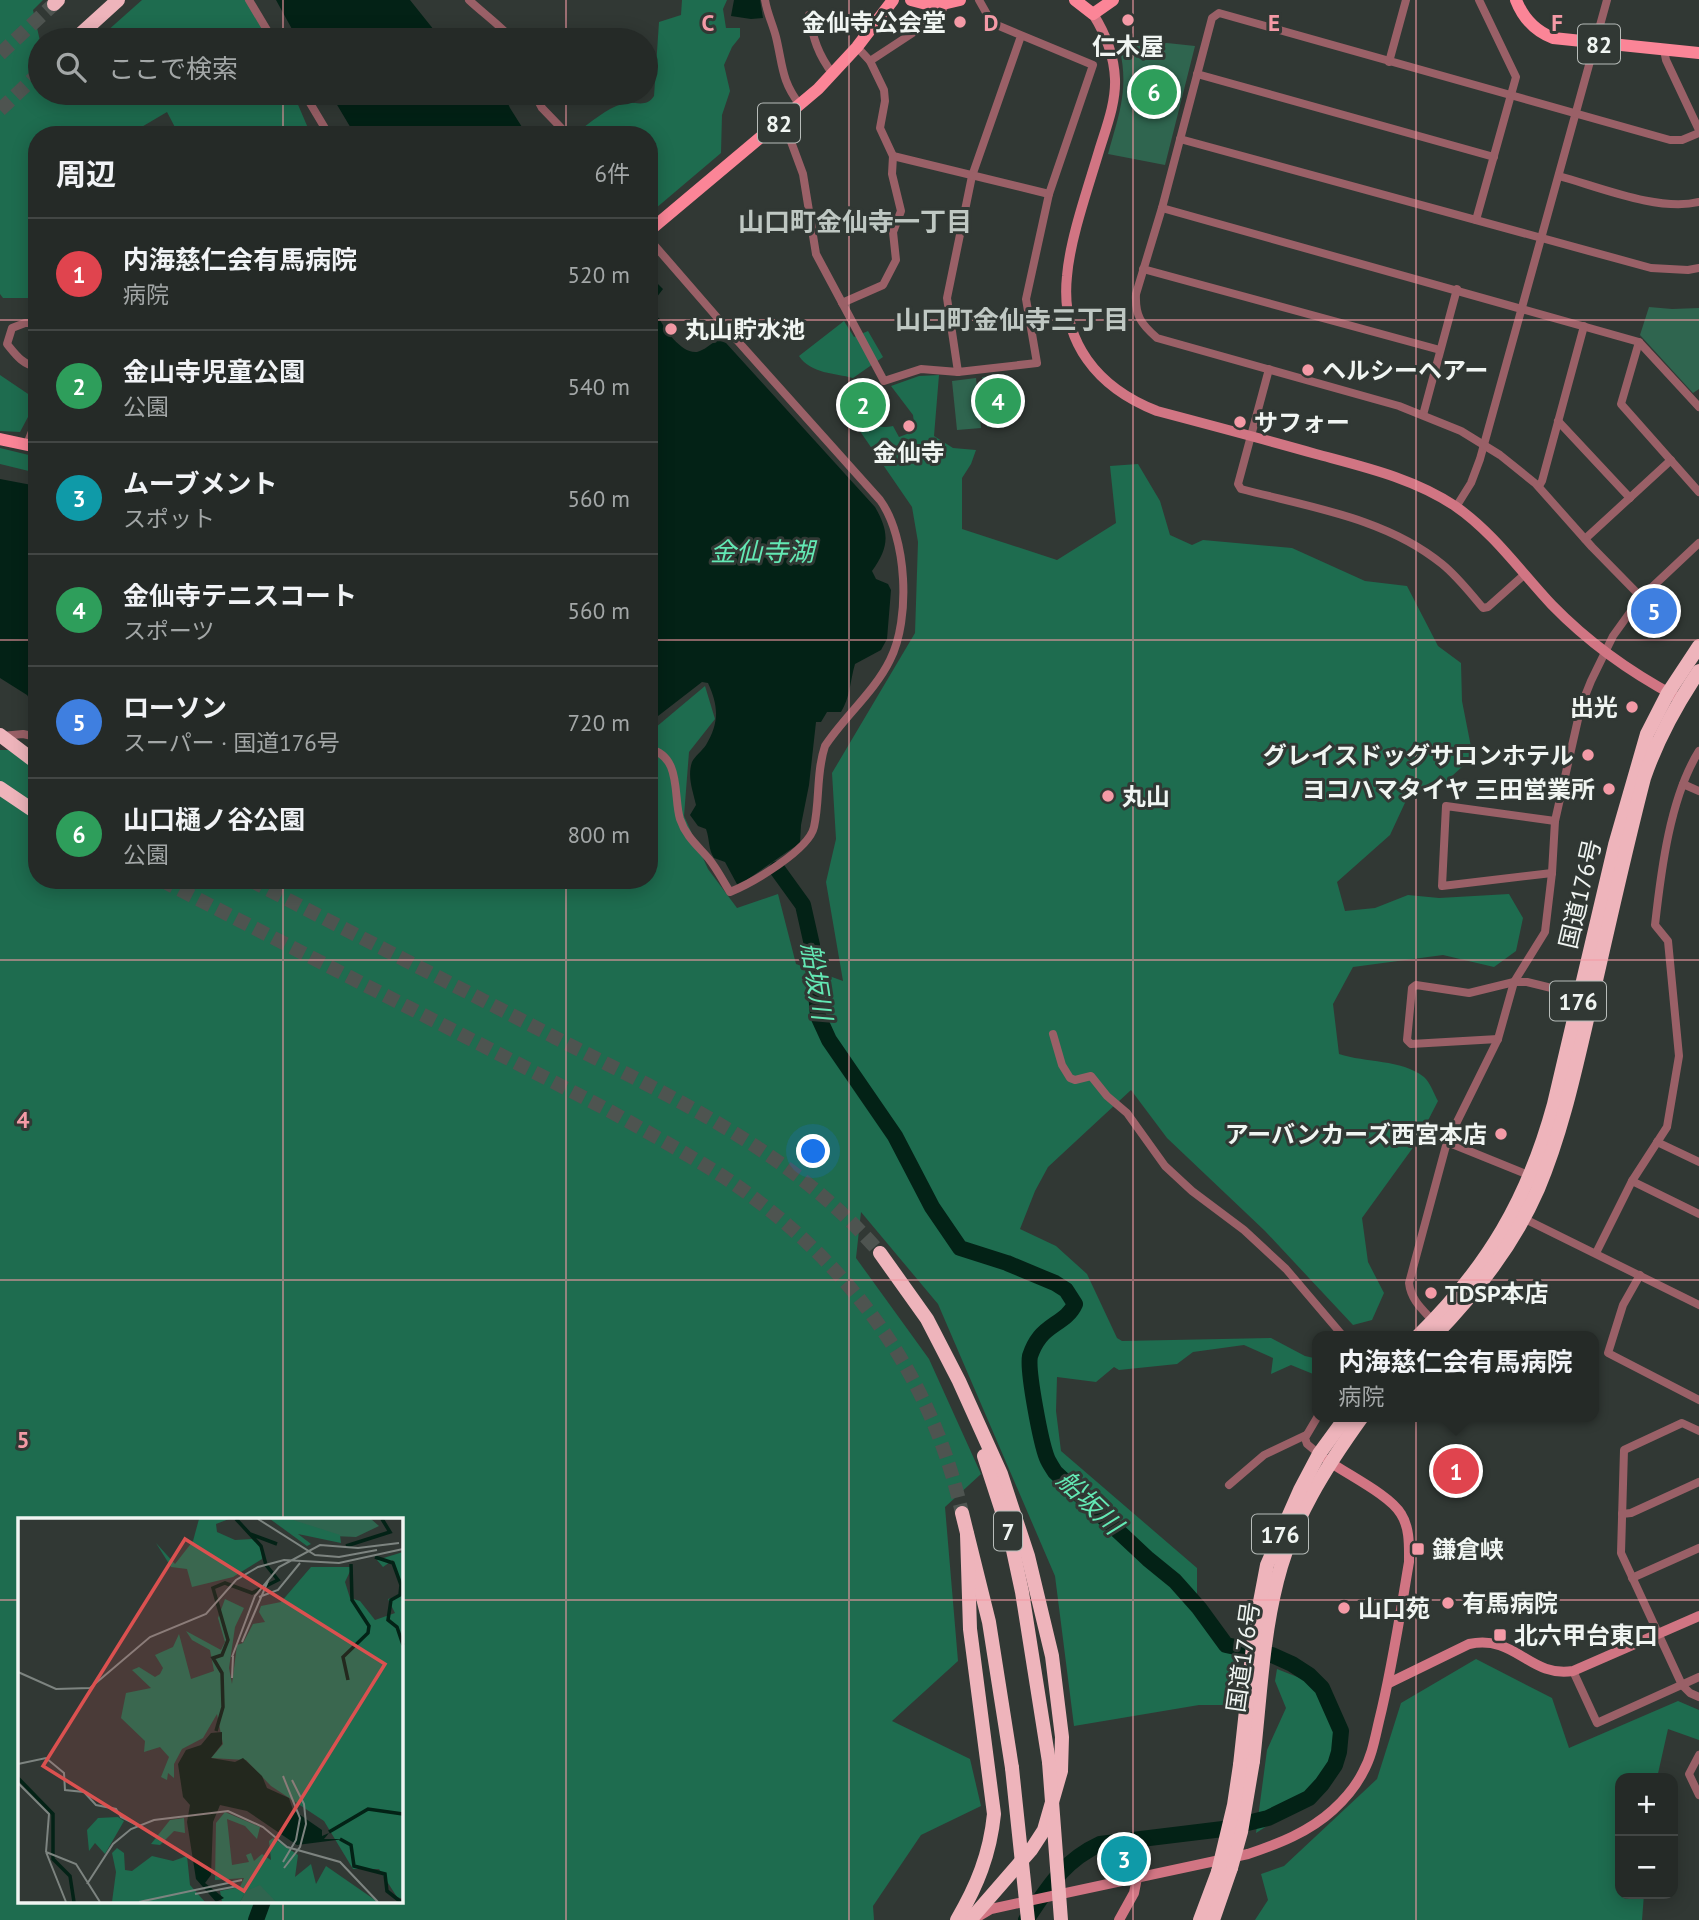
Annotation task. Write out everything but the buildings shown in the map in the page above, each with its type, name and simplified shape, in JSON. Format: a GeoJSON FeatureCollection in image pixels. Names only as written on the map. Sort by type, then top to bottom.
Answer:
{"type":"FeatureCollection","features":[{"type":"Feature","properties":{"kind":"highway"},"geometry":{"type":"LineString","coordinates":[[87,28],[118,0]]}},
{"type":"Feature","properties":{"kind":"highway","name":"国道176号"},"geometry":{"type":"LineString","coordinates":[[1434,1329],[1474,1293],[1538,1190],[1558,1133],[1644,778],[1674,696],[1699,646]]}},
{"type":"Feature","properties":{"kind":"highway","name":"国道176号"},"geometry":{"type":"LineString","coordinates":[[1434,1329],[1494,1245],[1531,1176],[1554,1104],[1632,781],[1647,734],[1674,696],[1699,671]]}},
{"type":"Feature","properties":{"kind":"highway"},"geometry":{"type":"LineString","coordinates":[[0,735],[28,756]]}},
{"type":"Feature","properties":{"kind":"highway"},"geometry":{"type":"LineString","coordinates":[[0,788],[28,807]]}},
{"type":"Feature","properties":{"kind":"highway","name":"7"},"geometry":{"type":"LineString","coordinates":[[880,1253],[927,1319],[959,1381],[1010,1536],[1055,1767],[1061,1920]]}},
{"type":"Feature","properties":{"kind":"highway","name":"国道176号"},"geometry":{"type":"LineString","coordinates":[[1324,1458],[1343,1422]]}},
{"type":"Feature","properties":{"kind":"highway","name":"国道176号"},"geometry":{"type":"LineString","coordinates":[[1213,1920],[1232,1815],[1246,1763],[1268,1565],[1300,1490],[1324,1458],[1358,1422]]}},
{"type":"Feature","properties":{"kind":"highway","name":"7"},"geometry":{"type":"LineString","coordinates":[[962,1513],[989,1622],[1012,1768],[1028,1920]]}},
{"type":"Feature","properties":{"kind":"highway","name":"7"},"geometry":{"type":"LineString","coordinates":[[957,1920],[981,1873],[991,1842],[994,1814],[970,1629],[967,1534]]}},
{"type":"Feature","properties":{"kind":"highway"},"geometry":{"type":"LineString","coordinates":[[970,1920],[1031,1850],[1044,1830],[1055,1767]]}},
{"type":"Feature","properties":{"kind":"highway","name":"国道176号"},"geometry":{"type":"LineString","coordinates":[[1200,1920],[1224,1870]]}},
{"type":"Feature","properties":{"kind":"main road","name":"82"},"geometry":{"type":"LineString","coordinates":[[658,224],[800,105],[857,47],[893,0]]}},
{"type":"Feature","properties":{"kind":"main road"},"geometry":{"type":"LineString","coordinates":[[911,0],[934,6],[954,2]]}},
{"type":"Feature","properties":{"kind":"main road"},"geometry":{"type":"LineString","coordinates":[[1075,0],[1093,14],[1113,0]]}},
{"type":"Feature","properties":{"kind":"main road","name":"82"},"geometry":{"type":"LineString","coordinates":[[1516,0],[1528,20],[1545,35],[1561,40],[1699,53]]}},
{"type":"Feature","properties":{"kind":"main road"},"geometry":{"type":"LineString","coordinates":[[0,439],[28,444]]}},
{"type":"Feature","properties":{"kind":"street"},"geometry":{"type":"LineString","coordinates":[[249,0],[266,28]]}},
{"type":"Feature","properties":{"kind":"street"},"geometry":{"type":"LineString","coordinates":[[469,0],[503,28]]}},
{"type":"Feature","properties":{"kind":"street"},"geometry":{"type":"LineString","coordinates":[[765,0],[776,37],[780,64],[791,93],[800,105]]}},
{"type":"Feature","properties":{"kind":"street"},"geometry":{"type":"LineString","coordinates":[[783,120],[803,174],[816,254],[884,381],[921,369],[958,372],[1037,363],[1026,299],[1049,194],[1093,65],[992,23],[979,0]]}},
{"type":"Feature","properties":{"kind":"street"},"geometry":{"type":"LineString","coordinates":[[1389,62],[1406,0]]}},
{"type":"Feature","properties":{"kind":"street"},"geometry":{"type":"LineString","coordinates":[[1476,220],[1516,78],[1479,0]]}},
{"type":"Feature","properties":{"kind":"street"},"geometry":{"type":"LineString","coordinates":[[1456,507],[1471,482],[1484,444],[1607,0]]}},
{"type":"Feature","properties":{"kind":"street"},"geometry":{"type":"LineString","coordinates":[[870,61],[940,15],[954,2]]}},
{"type":"Feature","properties":{"kind":"street"},"geometry":{"type":"LineString","coordinates":[[1642,598],[1539,486],[1461,430],[1399,406],[1157,338],[1143,326],[1136,306],[1136,294],[1162,208],[1212,18],[1219,13],[1670,140],[1682,140],[1699,132],[1664,50]]}},
{"type":"Feature","properties":{"kind":"street"},"geometry":{"type":"LineString","coordinates":[[1093,14],[1110,49],[1115,81],[1112,109],[1067,274],[1066,291],[1069,322],[1091,365],[1116,391],[1157,411],[1389,474],[1456,507],[1490,537],[1553,606],[1604,653],[1626,669],[1674,696]]}},
{"type":"Feature","properties":{"kind":"street"},"geometry":{"type":"LineString","coordinates":[[809,15],[813,41],[832,74]]}},
{"type":"Feature","properties":{"kind":"street"},"geometry":{"type":"LineString","coordinates":[[958,372],[947,298],[972,176],[1021,36]]}},
{"type":"Feature","properties":{"kind":"street"},"geometry":{"type":"LineString","coordinates":[[842,303],[883,285],[896,260],[893,232],[901,211],[892,174],[893,156],[880,128],[885,101],[884,90],[870,61],[857,47]]}},
{"type":"Feature","properties":{"kind":"street"},"geometry":{"type":"LineString","coordinates":[[1197,74],[1494,157]]}},
{"type":"Feature","properties":{"kind":"street"},"geometry":{"type":"LineString","coordinates":[[311,105],[324,126]]}},
{"type":"Feature","properties":{"kind":"street"},"geometry":{"type":"LineString","coordinates":[[540,105],[559,126]]}},
{"type":"Feature","properties":{"kind":"street"},"geometry":{"type":"LineString","coordinates":[[1180,139],[1651,268],[1688,271],[1699,268]]}},
{"type":"Feature","properties":{"kind":"street"},"geometry":{"type":"LineString","coordinates":[[893,156],[1049,194]]}},
{"type":"Feature","properties":{"kind":"street"},"geometry":{"type":"LineString","coordinates":[[1559,176],[1647,200],[1670,204],[1699,202]]}},
{"type":"Feature","properties":{"kind":"street"},"geometry":{"type":"LineString","coordinates":[[1162,208],[1639,342],[1697,401]]}},
{"type":"Feature","properties":{"kind":"street"},"geometry":{"type":"LineString","coordinates":[[658,249],[891,515],[901,559],[904,599],[902,619],[891,660],[825,746],[820,762],[812,833],[796,852],[740,888],[730,892],[709,858],[694,844],[680,817],[674,772],[666,758],[658,753]]}},
{"type":"Feature","properties":{"kind":"street"},"geometry":{"type":"LineString","coordinates":[[1143,269],[1440,351]]}},
{"type":"Feature","properties":{"kind":"street"},"geometry":{"type":"LineString","coordinates":[[1423,415],[1457,289]]}},
{"type":"Feature","properties":{"kind":"street"},"geometry":{"type":"LineString","coordinates":[[28,323],[12,328],[7,344],[19,360],[28,365]]}},
{"type":"Feature","properties":{"kind":"street"},"geometry":{"type":"LineString","coordinates":[[1539,486],[1584,326]]}},
{"type":"Feature","properties":{"kind":"street"},"geometry":{"type":"LineString","coordinates":[[1639,342],[1621,404],[1699,492]]}},
{"type":"Feature","properties":{"kind":"street"},"geometry":{"type":"LineString","coordinates":[[1269,369],[1238,484],[1241,489],[1353,519],[1405,539],[1443,565],[1483,608],[1488,607],[1525,574]]}},
{"type":"Feature","properties":{"kind":"street"},"geometry":{"type":"LineString","coordinates":[[1558,421],[1630,498]]}},
{"type":"Feature","properties":{"kind":"street"},"geometry":{"type":"LineString","coordinates":[[1586,539],[1671,460]]}},
{"type":"Feature","properties":{"kind":"street"},"geometry":{"type":"LineString","coordinates":[[1434,1329],[1410,1293],[1409,1283],[1447,1142],[1498,1040],[1514,982],[1545,932],[1555,821],[1581,706],[1613,636],[1642,598],[1699,543]]}},
{"type":"Feature","properties":{"kind":"street"},"geometry":{"type":"LineString","coordinates":[[0,735],[28,735]]}},
{"type":"Feature","properties":{"kind":"street"},"geometry":{"type":"LineString","coordinates":[[1596,1253],[1632,1181],[1667,1127],[1679,1056],[1668,941],[1656,925],[1659,886],[1683,784],[1699,751]]}},
{"type":"Feature","properties":{"kind":"street"},"geometry":{"type":"LineString","coordinates":[[1683,784],[1699,791]]}},
{"type":"Feature","properties":{"kind":"street"},"geometry":{"type":"LineString","coordinates":[[1552,873],[1442,886],[1446,806],[1555,821]]}},
{"type":"Feature","properties":{"kind":"street"},"geometry":{"type":"LineString","coordinates":[[1498,1040],[1411,1044],[1407,1040],[1412,988],[1416,985],[1469,992],[1514,982],[1527,982],[1580,995]]}},
{"type":"Feature","properties":{"kind":"street"},"geometry":{"type":"LineString","coordinates":[[1053,1034],[1062,1065],[1070,1078],[1075,1080],[1091,1076],[1107,1096],[1127,1114],[1165,1166],[1192,1191],[1244,1230],[1286,1269],[1339,1331]]}},
{"type":"Feature","properties":{"kind":"street"},"geometry":{"type":"LineString","coordinates":[[1447,1142],[1531,1176]]}},
{"type":"Feature","properties":{"kind":"street"},"geometry":{"type":"LineString","coordinates":[[1657,1142],[1699,1162]]}},
{"type":"Feature","properties":{"kind":"street"},"geometry":{"type":"LineString","coordinates":[[1632,1181],[1699,1214]]}},
{"type":"Feature","properties":{"kind":"street"},"geometry":{"type":"LineString","coordinates":[[1523,1218],[1699,1305]]}},
{"type":"Feature","properties":{"kind":"street"},"geometry":{"type":"LineString","coordinates":[[1640,1275],[1623,1305],[1608,1353],[1699,1400]]}},
{"type":"Feature","properties":{"kind":"street"},"geometry":{"type":"LineString","coordinates":[[1228,1485],[1264,1455],[1306,1435],[1314,1422]]}},
{"type":"Feature","properties":{"kind":"street"},"geometry":{"type":"LineString","coordinates":[[1699,1431],[1682,1423],[1624,1450],[1621,1553],[1682,1685],[1699,1698]]}},
{"type":"Feature","properties":{"kind":"street"},"geometry":{"type":"LineString","coordinates":[[970,1920],[991,1909],[1248,1854],[1277,1845],[1333,1811],[1363,1773],[1371,1753],[1389,1683],[1409,1562],[1408,1532],[1403,1516],[1393,1504],[1324,1458],[1307,1444],[1306,1435]]}},
{"type":"Feature","properties":{"kind":"street"},"geometry":{"type":"LineString","coordinates":[[1622,1514],[1631,1513],[1699,1482]]}},
{"type":"Feature","properties":{"kind":"street"},"geometry":{"type":"LineString","coordinates":[[1632,1578],[1699,1548]]}},
{"type":"Feature","properties":{"kind":"street"},"geometry":{"type":"LineString","coordinates":[[1389,1683],[1478,1643],[1489,1642],[1511,1648],[1542,1669],[1553,1672],[1573,1671],[1699,1616]]}},
{"type":"Feature","properties":{"kind":"street"},"geometry":{"type":"LineString","coordinates":[[1573,1671],[1597,1723],[1699,1677]]}},
{"type":"Feature","properties":{"kind":"street"},"geometry":{"type":"LineString","coordinates":[[1699,1755],[1689,1774],[1699,1795]]}},
{"type":"Feature","properties":{"kind":"street"},"geometry":{"type":"LineString","coordinates":[[1119,1920],[1134,1893],[1137,1878]]}},
{"type":"Feature","properties":{"kind":"street"},"geometry":{"type":"LineString","coordinates":[[983,1920],[1009,1906]]}},
{"type":"Feature","properties":{"kind":"shaded area"},"geometry":{"type":"Polygon","coordinates":[[[1136,38],[1143,46],[1167,43],[1195,46],[1165,165],[1108,154],[1122,99],[1123,72],[1118,42],[1136,38]]]}},
{"type":"Feature","properties":{"kind":"shaded area"},"geometry":{"type":"Polygon","coordinates":[[[1649,307],[1699,308],[1699,389],[1693,393],[1640,335],[1649,307]]]}},
{"type":"Feature","properties":{"kind":"shaded area"},"geometry":{"type":"Polygon","coordinates":[[[1008,375],[1013,424],[987,427],[982,377],[1008,375]]]}},
{"type":"Feature","properties":{"kind":"shaded area"},"geometry":{"type":"Polygon","coordinates":[[[976,378],[981,428],[957,430],[952,381],[976,378]]]}},
{"type":"Feature","properties":{"kind":"green space"},"geometry":{"type":"Polygon","coordinates":[[[0,0],[43,0],[33,10],[37,28],[28,28],[28,105],[298,105],[307,126],[174,126],[167,112],[143,126],[28,126],[28,298],[3,298],[0,294],[0,0]]]}},
{"type":"Feature","properties":{"kind":"green space"},"geometry":{"type":"Polygon","coordinates":[[[142,0],[250,0],[267,28],[110,28],[142,0]]]}},
{"type":"Feature","properties":{"kind":"green space"},"geometry":{"type":"Polygon","coordinates":[[[682,0],[727,0],[723,9],[726,28],[740,28],[740,37],[724,65],[730,91],[722,115],[721,153],[658,206],[658,126],[585,126],[619,105],[658,105],[659,22],[681,15],[682,0]]]}},
{"type":"Feature","properties":{"kind":"green space"},"geometry":{"type":"Polygon","coordinates":[[[844,321],[854,337],[868,331],[883,357],[853,378],[817,370],[799,356],[844,321]]]}},
{"type":"Feature","properties":{"kind":"green space"},"geometry":{"type":"Polygon","coordinates":[[[0,375],[28,394],[28,417],[20,432],[0,431],[0,375]]]}},
{"type":"Feature","properties":{"kind":"green space"},"geometry":{"type":"Polygon","coordinates":[[[939,375],[934,436],[953,448],[976,450],[962,478],[962,529],[1057,560],[1116,523],[1110,466],[1138,464],[1160,501],[1170,535],[1192,545],[1203,540],[1292,548],[1365,581],[1407,586],[1438,646],[1461,663],[1462,701],[1473,757],[1442,785],[1410,792],[1390,835],[1337,882],[1345,911],[1375,908],[1408,895],[1439,898],[1509,894],[1523,918],[1516,951],[1494,967],[1443,955],[1353,967],[1333,1004],[1339,1054],[1394,1064],[1415,1071],[1426,1079],[1438,1101],[1417,1142],[1362,1218],[1368,1262],[1384,1293],[1372,1320],[1353,1325],[1265,1231],[1167,1138],[1131,1090],[1048,1167],[1020,1229],[1056,1246],[1087,1274],[1117,1338],[1122,1341],[1271,1338],[1312,1358],[1312,1374],[1291,1365],[1271,1374],[1273,1358],[1244,1345],[1193,1352],[1177,1364],[1119,1370],[1114,1367],[1096,1382],[1057,1377],[1056,1411],[1061,1451],[1197,1568],[1197,1618],[1236,1656],[1227,1705],[1199,1705],[1074,1726],[1055,1576],[938,1304],[861,1212],[856,1258],[929,1359],[981,1474],[945,1507],[958,1661],[892,1721],[970,1759],[981,1806],[921,1835],[873,1906],[874,1920],[0,1920],[0,750],[28,750],[28,889],[658,889],[658,725],[705,686],[715,719],[689,752],[684,816],[708,869],[737,908],[778,894],[796,964],[843,981],[826,882],[836,839],[832,773],[915,633],[918,542],[912,507],[853,421],[881,427],[893,426],[899,437],[915,431],[913,415],[891,386],[919,376],[939,375]]]}},
{"type":"Feature","properties":{"kind":"green space"},"geometry":{"type":"Polygon","coordinates":[[[0,448],[28,455],[28,471],[0,464],[0,448]]]}},
{"type":"Feature","properties":{"kind":"green space"},"geometry":{"type":"Polygon","coordinates":[[[1476,1659],[1552,1698],[1569,1748],[1678,1701],[1699,1710],[1699,1740],[1668,1729],[1658,1773],[1615,1773],[1615,1899],[1644,1899],[1642,1920],[1255,1920],[1268,1900],[1261,1874],[1284,1866],[1377,1779],[1401,1703],[1476,1659]]]}},
{"type":"Feature","properties":{"kind":"green space"},"geometry":{"type":"Polygon","coordinates":[[[1277,1669],[1310,1682],[1335,1720],[1333,1757],[1309,1799],[1256,1833],[1267,1750],[1286,1708],[1275,1681],[1277,1669]]]}},
{"type":"Feature","properties":{"kind":"water"},"geometry":{"type":"Polygon","coordinates":[[[276,0],[410,0],[432,28],[291,28],[276,0]]]}},
{"type":"Feature","properties":{"kind":"water"},"geometry":{"type":"Polygon","coordinates":[[[734,0],[760,0],[763,18],[731,16],[734,0]]]}},
{"type":"Feature","properties":{"kind":"water"},"geometry":{"type":"Polygon","coordinates":[[[337,105],[509,105],[521,126],[350,126],[337,105]]]}},
{"type":"Feature","properties":{"kind":"water","name":"金仙寺湖"},"geometry":{"type":"Polygon","coordinates":[[[658,318],[675,340],[691,352],[703,350],[718,340],[726,343],[875,507],[885,532],[882,555],[872,571],[876,579],[888,584],[891,590],[887,639],[881,650],[855,664],[841,712],[827,712],[821,722],[816,722],[800,843],[738,886],[725,862],[712,855],[706,829],[698,826],[690,815],[696,805],[690,779],[692,762],[706,745],[716,715],[708,683],[702,682],[658,716],[658,318]]]}},
{"type":"Feature","properties":{"kind":"water"},"geometry":{"type":"Polygon","coordinates":[[[0,479],[28,484],[28,696],[0,678],[0,479]]]}},
{"type":"Feature","properties":{"kind":"waterway","name":"船坂川"},"geometry":{"type":"LineString","coordinates":[[777,869],[803,905],[812,945],[818,1016],[829,1040],[895,1136],[932,1207],[960,1248],[1007,1263],[1055,1283],[1066,1290],[1075,1304],[1068,1314],[1040,1337],[1030,1356],[1038,1423],[1047,1458],[1055,1472],[1175,1581],[1226,1645],[1272,1655],[1309,1675],[1322,1688],[1341,1731],[1335,1765],[1309,1798],[1268,1818],[1223,1829],[1100,1844],[1066,1867],[1049,1886],[1026,1920]]}},
{"type":"Feature","properties":{"kind":"waterway"},"geometry":{"type":"LineString","coordinates":[[256,1920],[263,1902]]}},
{"type":"Feature","properties":{"kind":"tunnel"},"geometry":{"type":"LineString","coordinates":[[28,28],[54,4]]}},
{"type":"Feature","properties":{"kind":"tunnel"},"geometry":{"type":"LineString","coordinates":[[0,54],[28,28]]}},
{"type":"Feature","properties":{"kind":"tunnel"},"geometry":{"type":"LineString","coordinates":[[0,110],[28,83]]}},
{"type":"Feature","properties":{"kind":"tunnel"},"geometry":{"type":"LineString","coordinates":[[178,889],[608,1110],[710,1168],[768,1209],[808,1244],[844,1281],[877,1322],[905,1365],[948,1461],[962,1513]]}},
{"type":"Feature","properties":{"kind":"tunnel"},"geometry":{"type":"LineString","coordinates":[[268,889],[643,1082],[729,1130],[809,1185],[846,1217],[880,1253]]}},
{"type":"Feature","properties":{"kind":"place","name":"仁木屋"},"geometry":{"type":"Point","coordinates":[1128,20]}},
{"type":"Feature","properties":{"kind":"place","name":"金仙寺公会堂"},"geometry":{"type":"Point","coordinates":[960,22]}},
{"type":"Feature","properties":{"kind":"place","name":"山口樋ノ谷公園"},"geometry":{"type":"Point","coordinates":[1154,92]}},
{"type":"Feature","properties":{"kind":"place","name":"丸山貯水池"},"geometry":{"type":"Point","coordinates":[671,329]}},
{"type":"Feature","properties":{"kind":"place","name":"ヘルシーヘアー"},"geometry":{"type":"Point","coordinates":[1308,370]}},
{"type":"Feature","properties":{"kind":"place","name":"金仙寺テニスコート"},"geometry":{"type":"Point","coordinates":[998,401]}},
{"type":"Feature","properties":{"kind":"place","name":"金山寺児童公園"},"geometry":{"type":"Point","coordinates":[863,405]}},
{"type":"Feature","properties":{"kind":"place","name":"サフォー"},"geometry":{"type":"Point","coordinates":[1240,422]}},
{"type":"Feature","properties":{"kind":"place","name":"金仙寺"},"geometry":{"type":"Point","coordinates":[909,426]}},
{"type":"Feature","properties":{"kind":"place","name":"ローソン"},"geometry":{"type":"Point","coordinates":[1654,611]}},
{"type":"Feature","properties":{"kind":"place","name":"出光"},"geometry":{"type":"Point","coordinates":[1632,707]}},
{"type":"Feature","properties":{"kind":"place","name":"グレイスドッグサロンホテル"},"geometry":{"type":"Point","coordinates":[1588,755]}},
{"type":"Feature","properties":{"kind":"place","name":"ヨコハマタイヤ 三田営業所"},"geometry":{"type":"Point","coordinates":[1609,789]}},
{"type":"Feature","properties":{"kind":"place","name":"丸山"},"geometry":{"type":"Point","coordinates":[1108,796]}},
{"type":"Feature","properties":{"kind":"place","name":"アーバンカーズ西宮本店"},"geometry":{"type":"Point","coordinates":[1501,1134]}},
{"type":"Feature","properties":{"kind":"place","name":"TDSP本店"},"geometry":{"type":"Point","coordinates":[1431,1293]}},
{"type":"Feature","properties":{"kind":"place","name":"内海慈仁会有馬病院"},"geometry":{"type":"Point","coordinates":[1456,1471]}},
{"type":"Feature","properties":{"kind":"place","name":"鎌倉峡"},"geometry":{"type":"Point","coordinates":[1418,1549]}},
{"type":"Feature","properties":{"kind":"place","name":"有馬病院"},"geometry":{"type":"Point","coordinates":[1448,1603]}},
{"type":"Feature","properties":{"kind":"place","name":"山口苑"},"geometry":{"type":"Point","coordinates":[1344,1608]}},
{"type":"Feature","properties":{"kind":"place","name":"北六甲台東口"},"geometry":{"type":"Point","coordinates":[1500,1635]}},
{"type":"Feature","properties":{"kind":"place","name":"ムーブメント"},"geometry":{"type":"Point","coordinates":[1124,1859]}},
{"type":"Feature","properties":{"kind":"district","name":"山口町金仙寺一丁目"},"geometry":{"type":"Point","coordinates":[855,221]}},
{"type":"Feature","properties":{"kind":"district","name":"山口町金仙寺三丁目"},"geometry":{"type":"Point","coordinates":[1012,319]}}]}
